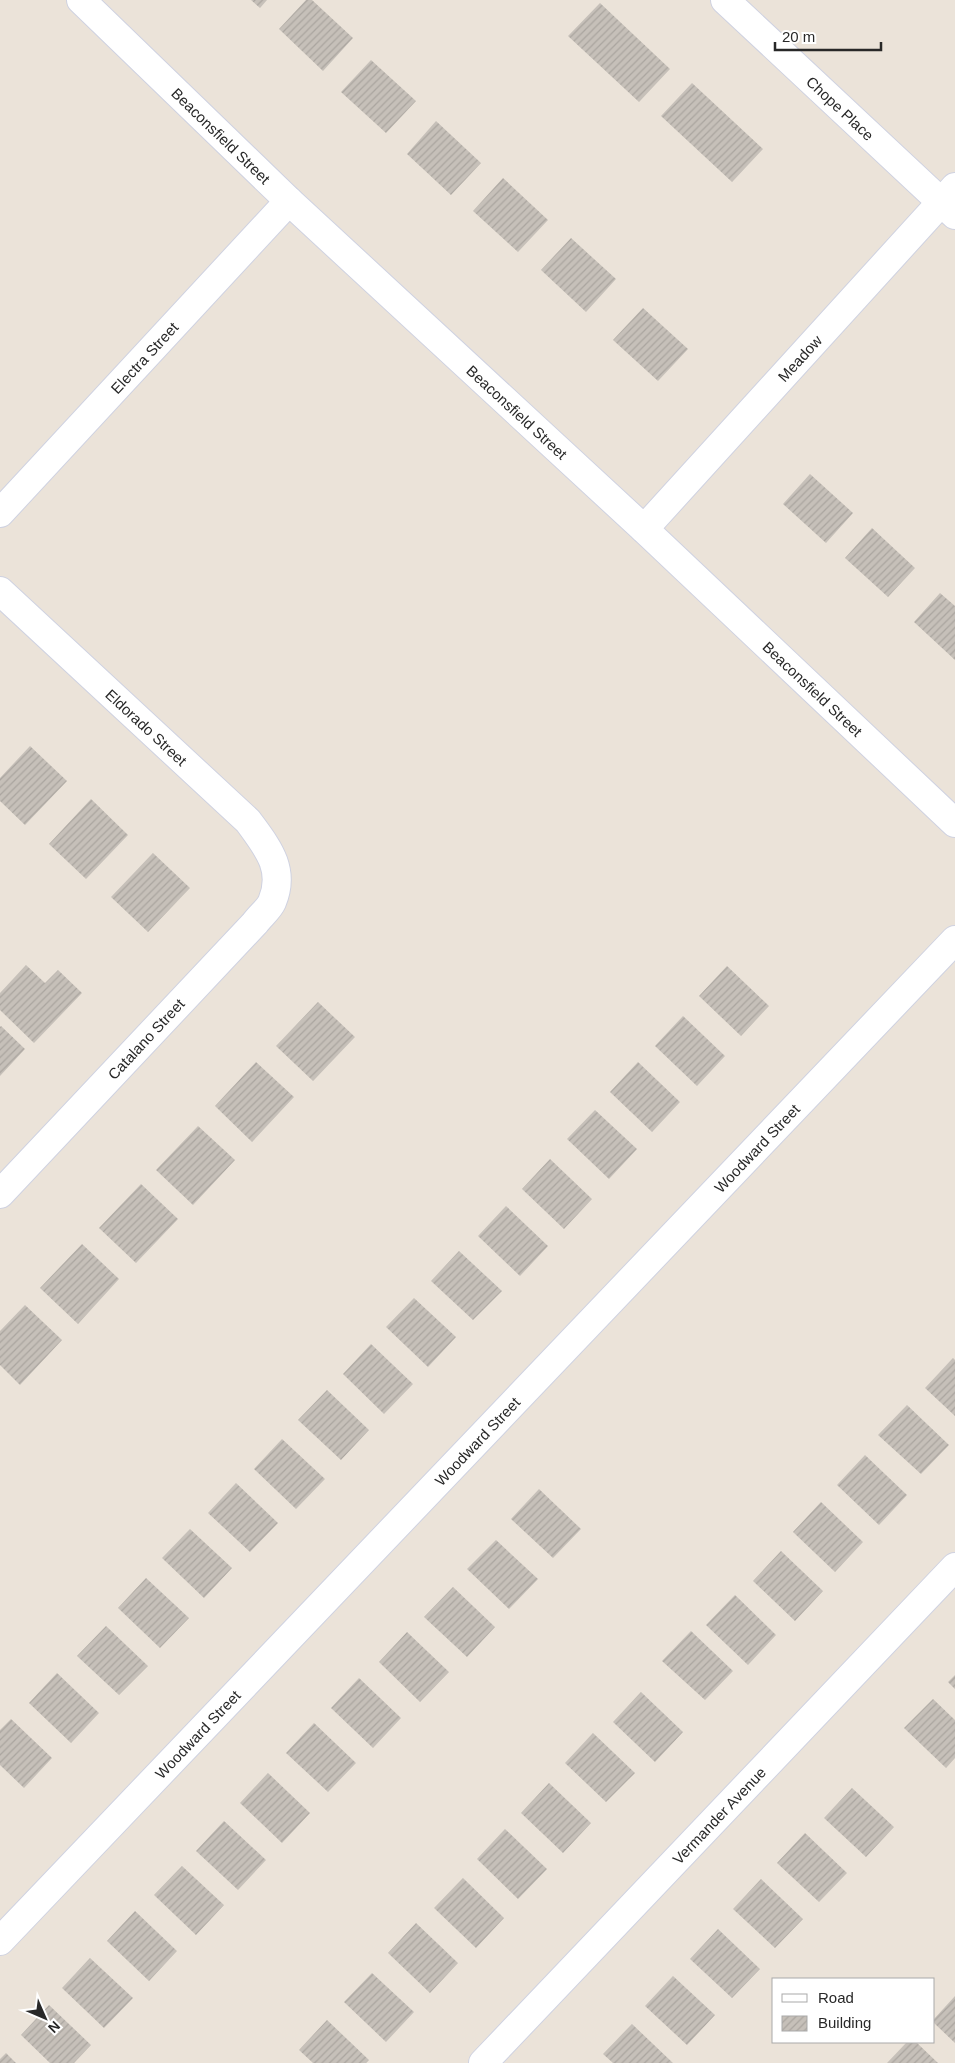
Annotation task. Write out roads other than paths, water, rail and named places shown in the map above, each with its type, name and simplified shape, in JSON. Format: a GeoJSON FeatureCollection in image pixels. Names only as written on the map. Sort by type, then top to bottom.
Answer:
{"type":"FeatureCollection","features":[{"type":"Feature","properties":{"kind":"street","name":"Beaconsfield Street"},"geometry":{"type":"LineString","coordinates":[[81,0],[289,200],[644,529],[955,823]]}},
{"type":"Feature","properties":{"kind":"street","name":"Chope Place"},"geometry":{"type":"LineString","coordinates":[[725,0],[950,201]]}},
{"type":"Feature","properties":{"kind":"street","name":"Electra Street"},"geometry":{"type":"LineString","coordinates":[[0,513],[289,200]]}},
{"type":"Feature","properties":{"kind":"street","name":"Meadow"},"geometry":{"type":"LineString","coordinates":[[644,529],[950,201]]}},
{"type":"Feature","properties":{"kind":"street","name":"Eldorado Street"},"geometry":{"type":"LineString","coordinates":[[0,591],[248,821],[268,848],[278,875]]}},
{"type":"Feature","properties":{"kind":"street","name":"Catalano Street"},"geometry":{"type":"LineString","coordinates":[[0,1194],[255,923],[272,902],[278,875]]}},
{"type":"Feature","properties":{"kind":"street","name":"Woodward Street"},"geometry":{"type":"LineString","coordinates":[[0,1941],[955,940]]}},
{"type":"Feature","properties":{"kind":"street","name":"Vermander Avenue"},"geometry":{"type":"LineString","coordinates":[[484,2063],[955,1567]]}}]}
